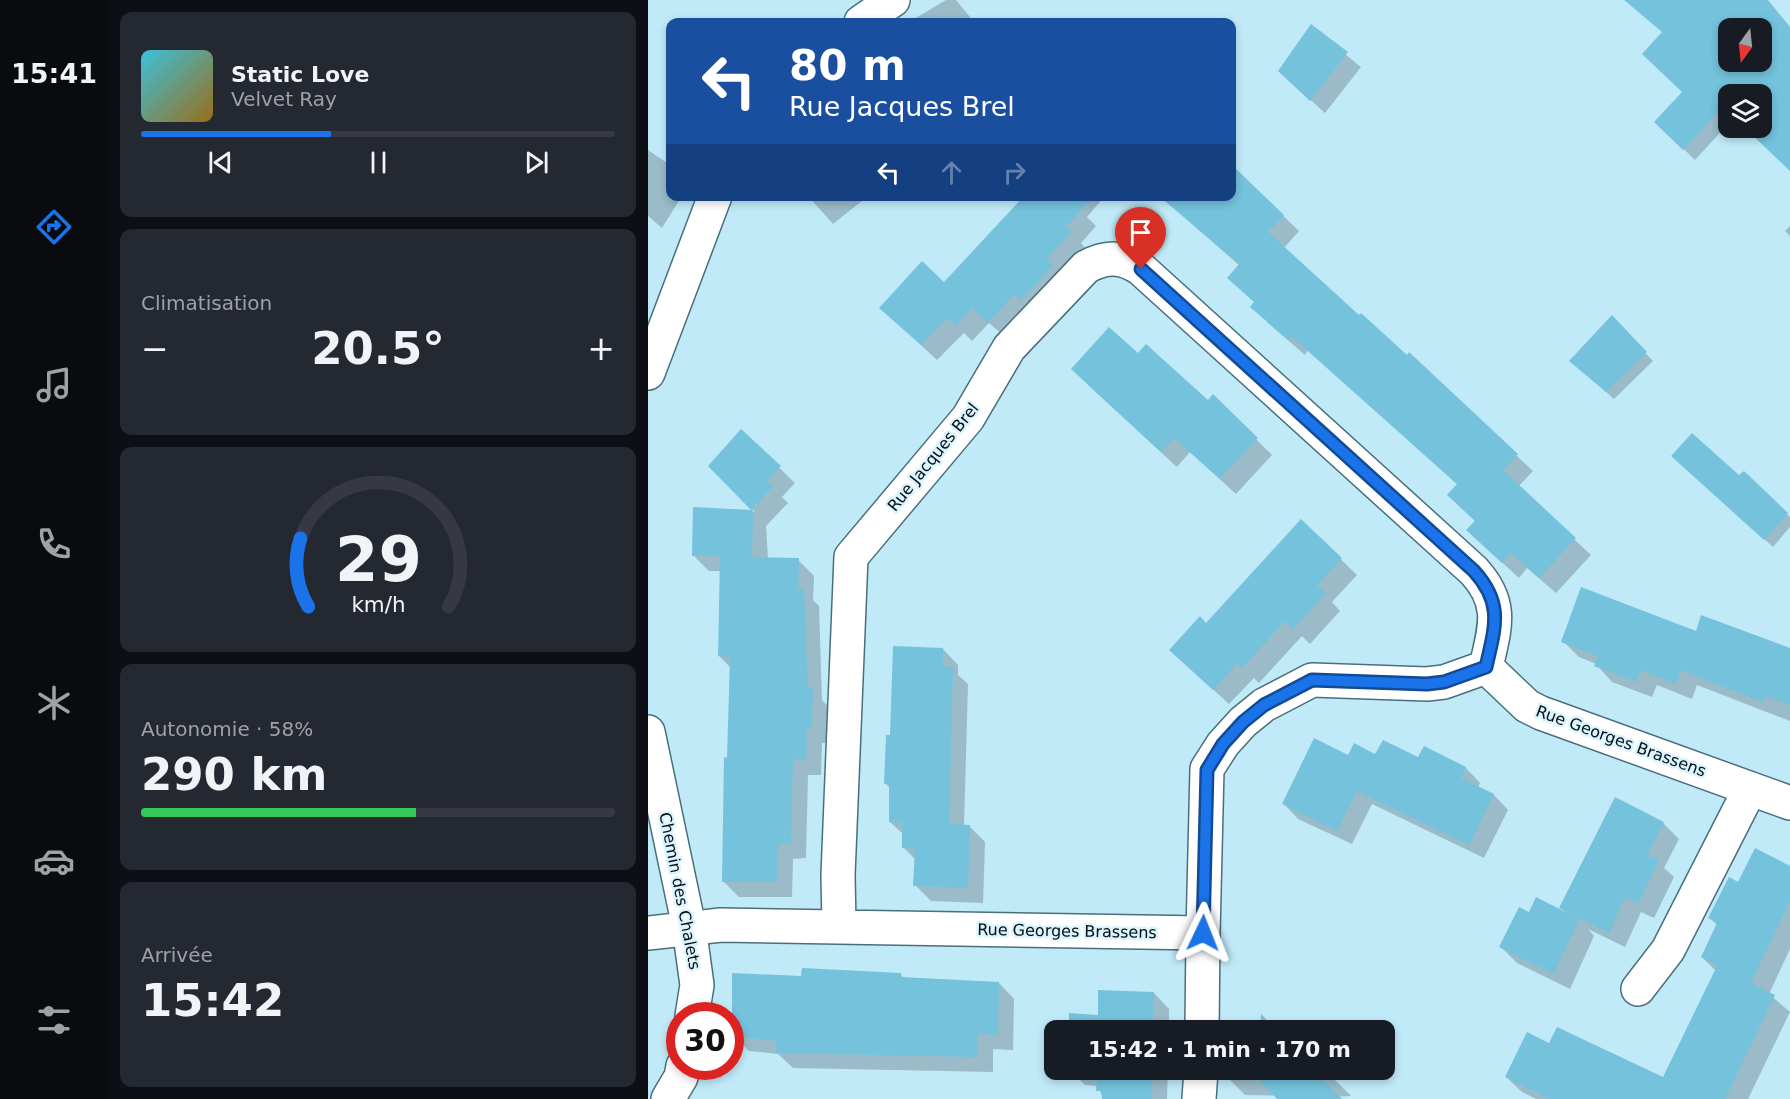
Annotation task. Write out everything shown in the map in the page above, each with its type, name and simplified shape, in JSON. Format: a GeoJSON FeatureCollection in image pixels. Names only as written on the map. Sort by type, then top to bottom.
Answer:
{"type":"FeatureCollection","features":[{"type":"Feature","properties":{"kind":"street"},"geometry":{"type":"LineString","coordinates":[[867,18],[893,0]]}},
{"type":"Feature","properties":{"kind":"street"},"geometry":{"type":"LineString","coordinates":[[648,373],[713,201]]}},
{"type":"Feature","properties":{"kind":"street","name":"Rue Jacques Brel"},"geometry":{"type":"LineString","coordinates":[[839,926],[838,875],[851,557],[968,418],[1009,348],[1086,267],[1099,260],[1113,258],[1128,261],[1141,269],[1474,571],[1485,583],[1496,611],[1486,667]]}},
{"type":"Feature","properties":{"kind":"street"},"geometry":{"type":"LineString","coordinates":[[1202,1020],[1207,770],[1223,744],[1243,722],[1272,700],[1312,680],[1427,684],[1444,682],[1486,667]]}},
{"type":"Feature","properties":{"kind":"street","name":"Rue Georges Brassens"},"geometry":{"type":"LineString","coordinates":[[1486,667],[1527,706],[1541,713],[1790,804]]}},
{"type":"Feature","properties":{"kind":"street","name":"Chemin des Chalets"},"geometry":{"type":"LineString","coordinates":[[648,732],[689,927],[697,985],[694,1002]]}},
{"type":"Feature","properties":{"kind":"street"},"geometry":{"type":"LineString","coordinates":[[1638,989],[1668,950],[1750,789]]}},
{"type":"Feature","properties":{"kind":"street","name":"Rue Georges Brassens"},"geometry":{"type":"LineString","coordinates":[[648,933],[689,927],[839,926],[1203,933]]}},
{"type":"Feature","properties":{"kind":"street"},"geometry":{"type":"LineString","coordinates":[[668,1099],[679,1080]]}},
{"type":"Feature","properties":{"kind":"street"},"geometry":{"type":"LineString","coordinates":[[1199,1099],[1200,1080]]}},
{"type":"Feature","properties":{"kind":"building"},"geometry":{"type":"Polygon","coordinates":[[[1624,0],[1767,0],[1790,27],[1790,171],[1755,138],[1772,138],[1772,84],[1718,84],[1718,112],[1683,150],[1654,122],[1682,92],[1642,54],[1662,32],[1624,0]]]}},
{"type":"Feature","properties":{"kind":"building"},"geometry":{"type":"Polygon","coordinates":[[[1311,24],[1348,52],[1310,101],[1278,71],[1311,24]]]}},
{"type":"Feature","properties":{"kind":"building"},"geometry":{"type":"Polygon","coordinates":[[[1236,169],[1284,215],[1268,232],[1359,315],[1361,313],[1407,355],[1409,352],[1518,454],[1503,470],[1576,538],[1539,578],[1511,553],[1502,563],[1466,530],[1475,521],[1447,495],[1457,484],[1291,336],[1288,340],[1250,307],[1254,302],[1227,278],[1239,264],[1165,201],[1236,201],[1236,169]]]}},
{"type":"Feature","properties":{"kind":"building"},"geometry":{"type":"Polygon","coordinates":[[[1019,201],[1089,201],[1066,227],[1072,232],[1046,259],[1053,265],[1021,300],[1014,294],[988,323],[972,308],[956,326],[947,318],[921,345],[879,308],[922,261],[944,282],[1019,201]]]}},
{"type":"Feature","properties":{"kind":"building"},"geometry":{"type":"Polygon","coordinates":[[[1612,315],[1647,352],[1606,392],[1569,361],[1612,315]]]}},
{"type":"Feature","properties":{"kind":"building"},"geometry":{"type":"Polygon","coordinates":[[[1109,327],[1138,353],[1146,344],[1208,400],[1213,394],[1258,438],[1220,479],[1174,438],[1161,452],[1071,369],[1109,327]]]}},
{"type":"Feature","properties":{"kind":"building"},"geometry":{"type":"Polygon","coordinates":[[[741,429],[781,466],[767,481],[773,486],[751,510],[708,466],[741,429]]]}},
{"type":"Feature","properties":{"kind":"building"},"geometry":{"type":"Polygon","coordinates":[[[1692,433],[1739,475],[1744,471],[1788,513],[1764,540],[1671,456],[1692,433]]]}},
{"type":"Feature","properties":{"kind":"building"},"geometry":{"type":"Polygon","coordinates":[[[693,507],[753,510],[752,557],[799,558],[798,588],[804,589],[808,689],[813,688],[812,728],[807,728],[806,760],[793,759],[791,843],[778,844],[777,882],[722,882],[724,757],[727,758],[730,657],[718,656],[720,556],[692,556],[693,507]]]}},
{"type":"Feature","properties":{"kind":"building"},"geometry":{"type":"Polygon","coordinates":[[[1301,519],[1342,558],[1317,585],[1326,594],[1293,629],[1285,621],[1242,668],[1237,663],[1213,690],[1169,650],[1200,616],[1206,623],[1301,519]]]}},
{"type":"Feature","properties":{"kind":"building"},"geometry":{"type":"Polygon","coordinates":[[[1581,587],[1696,631],[1701,615],[1790,648],[1790,705],[1765,696],[1763,702],[1681,670],[1676,684],[1641,670],[1636,682],[1594,666],[1598,656],[1561,642],[1581,587]]]}},
{"type":"Feature","properties":{"kind":"building"},"geometry":{"type":"Polygon","coordinates":[[[893,646],[943,648],[943,667],[953,667],[949,824],[970,825],[968,888],[913,886],[915,849],[902,848],[902,823],[889,822],[889,784],[884,784],[886,735],[890,735],[893,646]]]}},
{"type":"Feature","properties":{"kind":"building"},"geometry":{"type":"Polygon","coordinates":[[[1314,738],[1348,755],[1354,743],[1375,754],[1383,740],[1418,757],[1424,746],[1466,767],[1461,778],[1494,794],[1469,845],[1357,791],[1337,831],[1282,804],[1314,738]]]}},
{"type":"Feature","properties":{"kind":"building"},"geometry":{"type":"Polygon","coordinates":[[[1615,797],[1664,822],[1647,855],[1659,860],[1638,904],[1625,897],[1609,933],[1559,908],[1615,797]]]}},
{"type":"Feature","properties":{"kind":"building"},"geometry":{"type":"Polygon","coordinates":[[[1755,848],[1790,866],[1790,901],[1751,983],[1775,995],[1725,1099],[1550,1099],[1505,1077],[1527,1032],[1549,1043],[1557,1027],[1663,1077],[1717,966],[1701,957],[1717,923],[1708,918],[1729,877],[1738,882],[1755,848]]]}},
{"type":"Feature","properties":{"kind":"building"},"geometry":{"type":"Polygon","coordinates":[[[1536,897],[1579,919],[1554,974],[1499,947],[1519,907],[1529,912],[1536,897]]]}},
{"type":"Feature","properties":{"kind":"building"},"geometry":{"type":"Polygon","coordinates":[[[802,968],[901,973],[901,977],[999,982],[998,1035],[978,1034],[978,1057],[776,1053],[777,1041],[744,1037],[744,1002],[732,1002],[732,973],[801,976],[802,968]]]}},
{"type":"Feature","properties":{"kind":"building"},"geometry":{"type":"Polygon","coordinates":[[[1098,990],[1154,992],[1153,1020],[1069,1020],[1069,1013],[1098,1015],[1098,990]]]}},
{"type":"Feature","properties":{"kind":"building"},"geometry":{"type":"Polygon","coordinates":[[[1097,1080],[1153,1080],[1152,1099],[1102,1099],[1102,1091],[1096,1091],[1097,1080]]]}},
{"type":"Feature","properties":{"kind":"building"},"geometry":{"type":"Polygon","coordinates":[[[1259,1080],[1324,1080],[1342,1099],[1277,1099],[1259,1080]]]}},
{"type":"Feature","properties":{"kind":"route"},"geometry":{"type":"LineString","coordinates":[[1141,269],[1474,571],[1485,583],[1493,597],[1496,611],[1486,667],[1444,682],[1427,684],[1312,680],[1264,705],[1243,722],[1223,744],[1207,770],[1203,933]]}}]}
